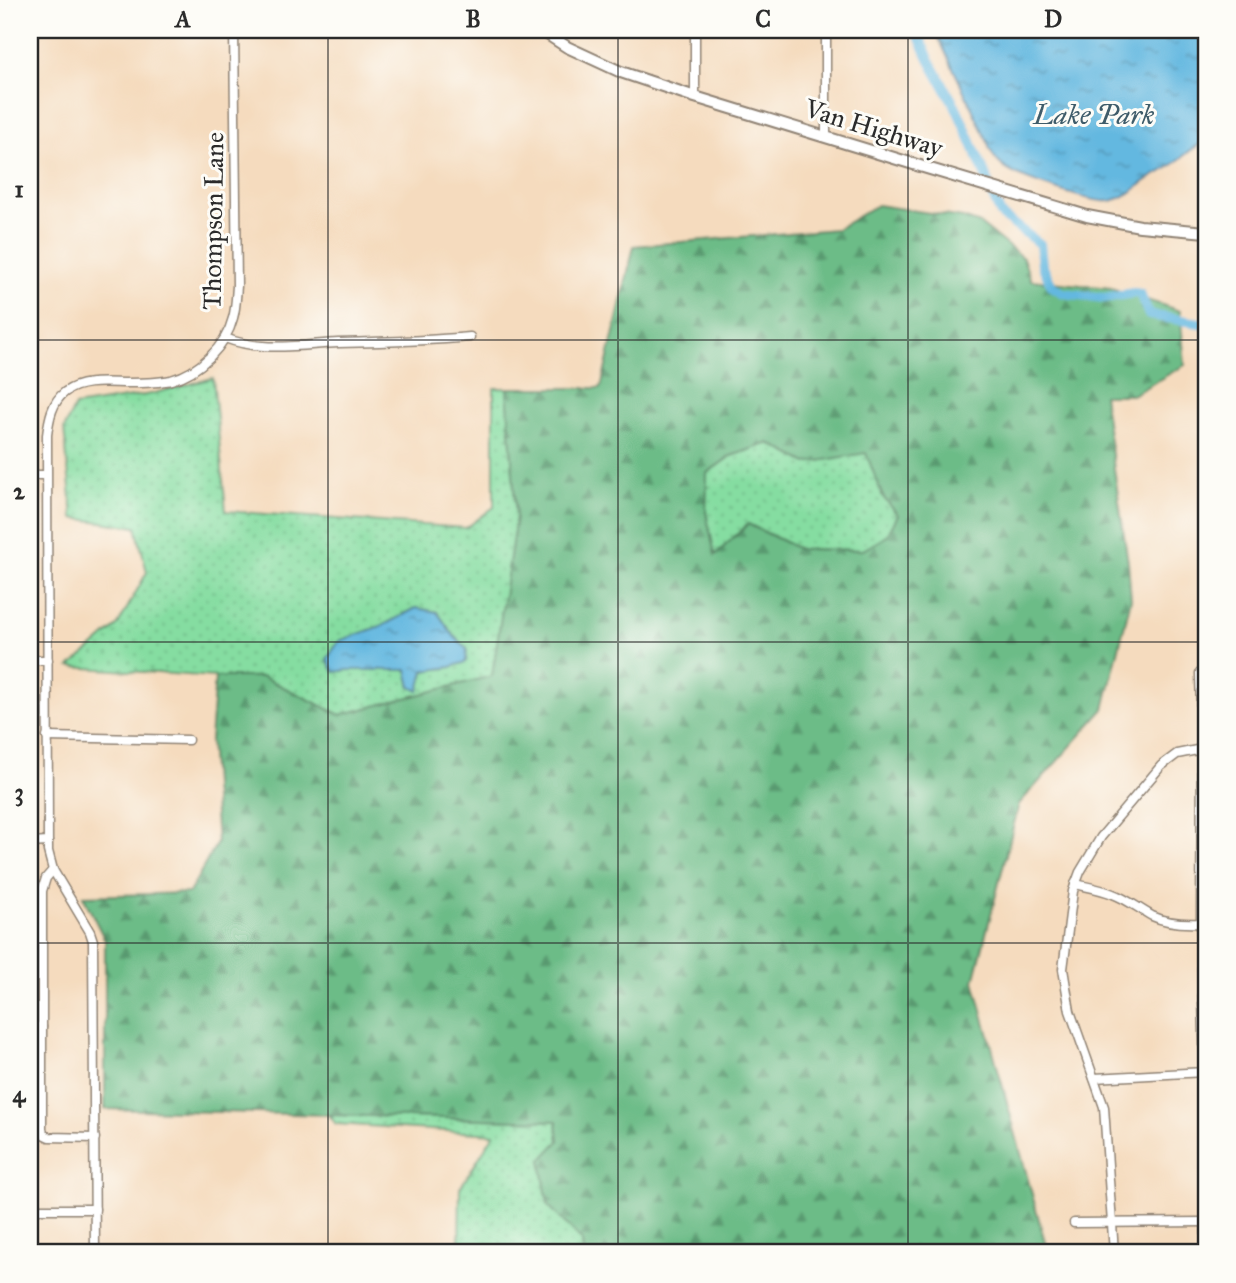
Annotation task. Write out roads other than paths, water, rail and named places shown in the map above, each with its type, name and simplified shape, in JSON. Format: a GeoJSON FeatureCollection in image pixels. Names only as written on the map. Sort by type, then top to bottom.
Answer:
{"type":"FeatureCollection","features":[{"type":"Feature","properties":{"kind":"main road","name":"Van Highway"},"geometry":{"type":"LineString","coordinates":[[541,30],[566,47],[607,67],[695,97],[1073,213],[1140,226],[1206,232]]}},
{"type":"Feature","properties":{"kind":"street","name":"Thompson Lane"},"geometry":{"type":"LineString","coordinates":[[95,1253],[93,941],[53,870],[47,842],[47,435],[54,405],[66,392],[86,384],[146,383],[179,377],[204,362],[225,338],[236,308],[237,286],[234,30]]}},
{"type":"Feature","properties":{"kind":"street"},"geometry":{"type":"LineString","coordinates":[[695,30],[695,97]]}},
{"type":"Feature","properties":{"kind":"street"},"geometry":{"type":"LineString","coordinates":[[826,30],[826,137]]}},
{"type":"Feature","properties":{"kind":"street"},"geometry":{"type":"LineString","coordinates":[[225,338],[239,344],[272,346],[470,337]]}},
{"type":"Feature","properties":{"kind":"street"},"geometry":{"type":"LineString","coordinates":[[30,475],[46,475]]}},
{"type":"Feature","properties":{"kind":"street"},"geometry":{"type":"LineString","coordinates":[[30,660],[47,660]]}},
{"type":"Feature","properties":{"kind":"street"},"geometry":{"type":"LineString","coordinates":[[1200,673],[1206,1250]]}},
{"type":"Feature","properties":{"kind":"street"},"geometry":{"type":"LineString","coordinates":[[47,737],[188,740]]}},
{"type":"Feature","properties":{"kind":"street"},"geometry":{"type":"LineString","coordinates":[[1114,1253],[1104,1107],[1070,1011],[1063,969],[1075,884],[1101,837],[1161,766],[1177,754],[1202,749]]}},
{"type":"Feature","properties":{"kind":"street"},"geometry":{"type":"LineString","coordinates":[[30,842],[47,842]]}},
{"type":"Feature","properties":{"kind":"street"},"geometry":{"type":"LineString","coordinates":[[53,870],[46,878],[42,891],[41,1128],[43,1134],[54,1138],[94,1138]]}},
{"type":"Feature","properties":{"kind":"street"},"geometry":{"type":"LineString","coordinates":[[1075,884],[1113,894],[1165,920],[1201,923]]}},
{"type":"Feature","properties":{"kind":"street"},"geometry":{"type":"LineString","coordinates":[[30,1027],[42,1027]]}},
{"type":"Feature","properties":{"kind":"street"},"geometry":{"type":"LineString","coordinates":[[1094,1077],[1205,1072]]}},
{"type":"Feature","properties":{"kind":"street"},"geometry":{"type":"LineString","coordinates":[[30,1209],[94,1209]]}},
{"type":"Feature","properties":{"kind":"street"},"geometry":{"type":"LineString","coordinates":[[1074,1223],[1206,1222]]}},
{"type":"Feature","properties":{"kind":"water","name":"Lake Park"},"geometry":{"type":"Polygon","coordinates":[[[935,30],[1206,30],[1206,141],[1128,194],[1111,201],[1084,198],[1024,178],[1003,167],[993,156],[935,30]]]}},
{"type":"Feature","properties":{"kind":"water"},"geometry":{"type":"Polygon","coordinates":[[[416,608],[437,612],[467,649],[466,662],[424,671],[419,691],[411,687],[407,670],[334,672],[327,659],[339,641],[384,625],[416,608]]]}},
{"type":"Feature","properties":{"kind":"waterway"},"geometry":{"type":"LineString","coordinates":[[916,30],[957,109],[988,181]]}},
{"type":"Feature","properties":{"kind":"waterway"},"geometry":{"type":"LineString","coordinates":[[993,197],[1001,215],[1040,244],[1042,265],[1052,286],[1063,293],[1104,298],[1140,294],[1149,315],[1206,324]]}}]}
